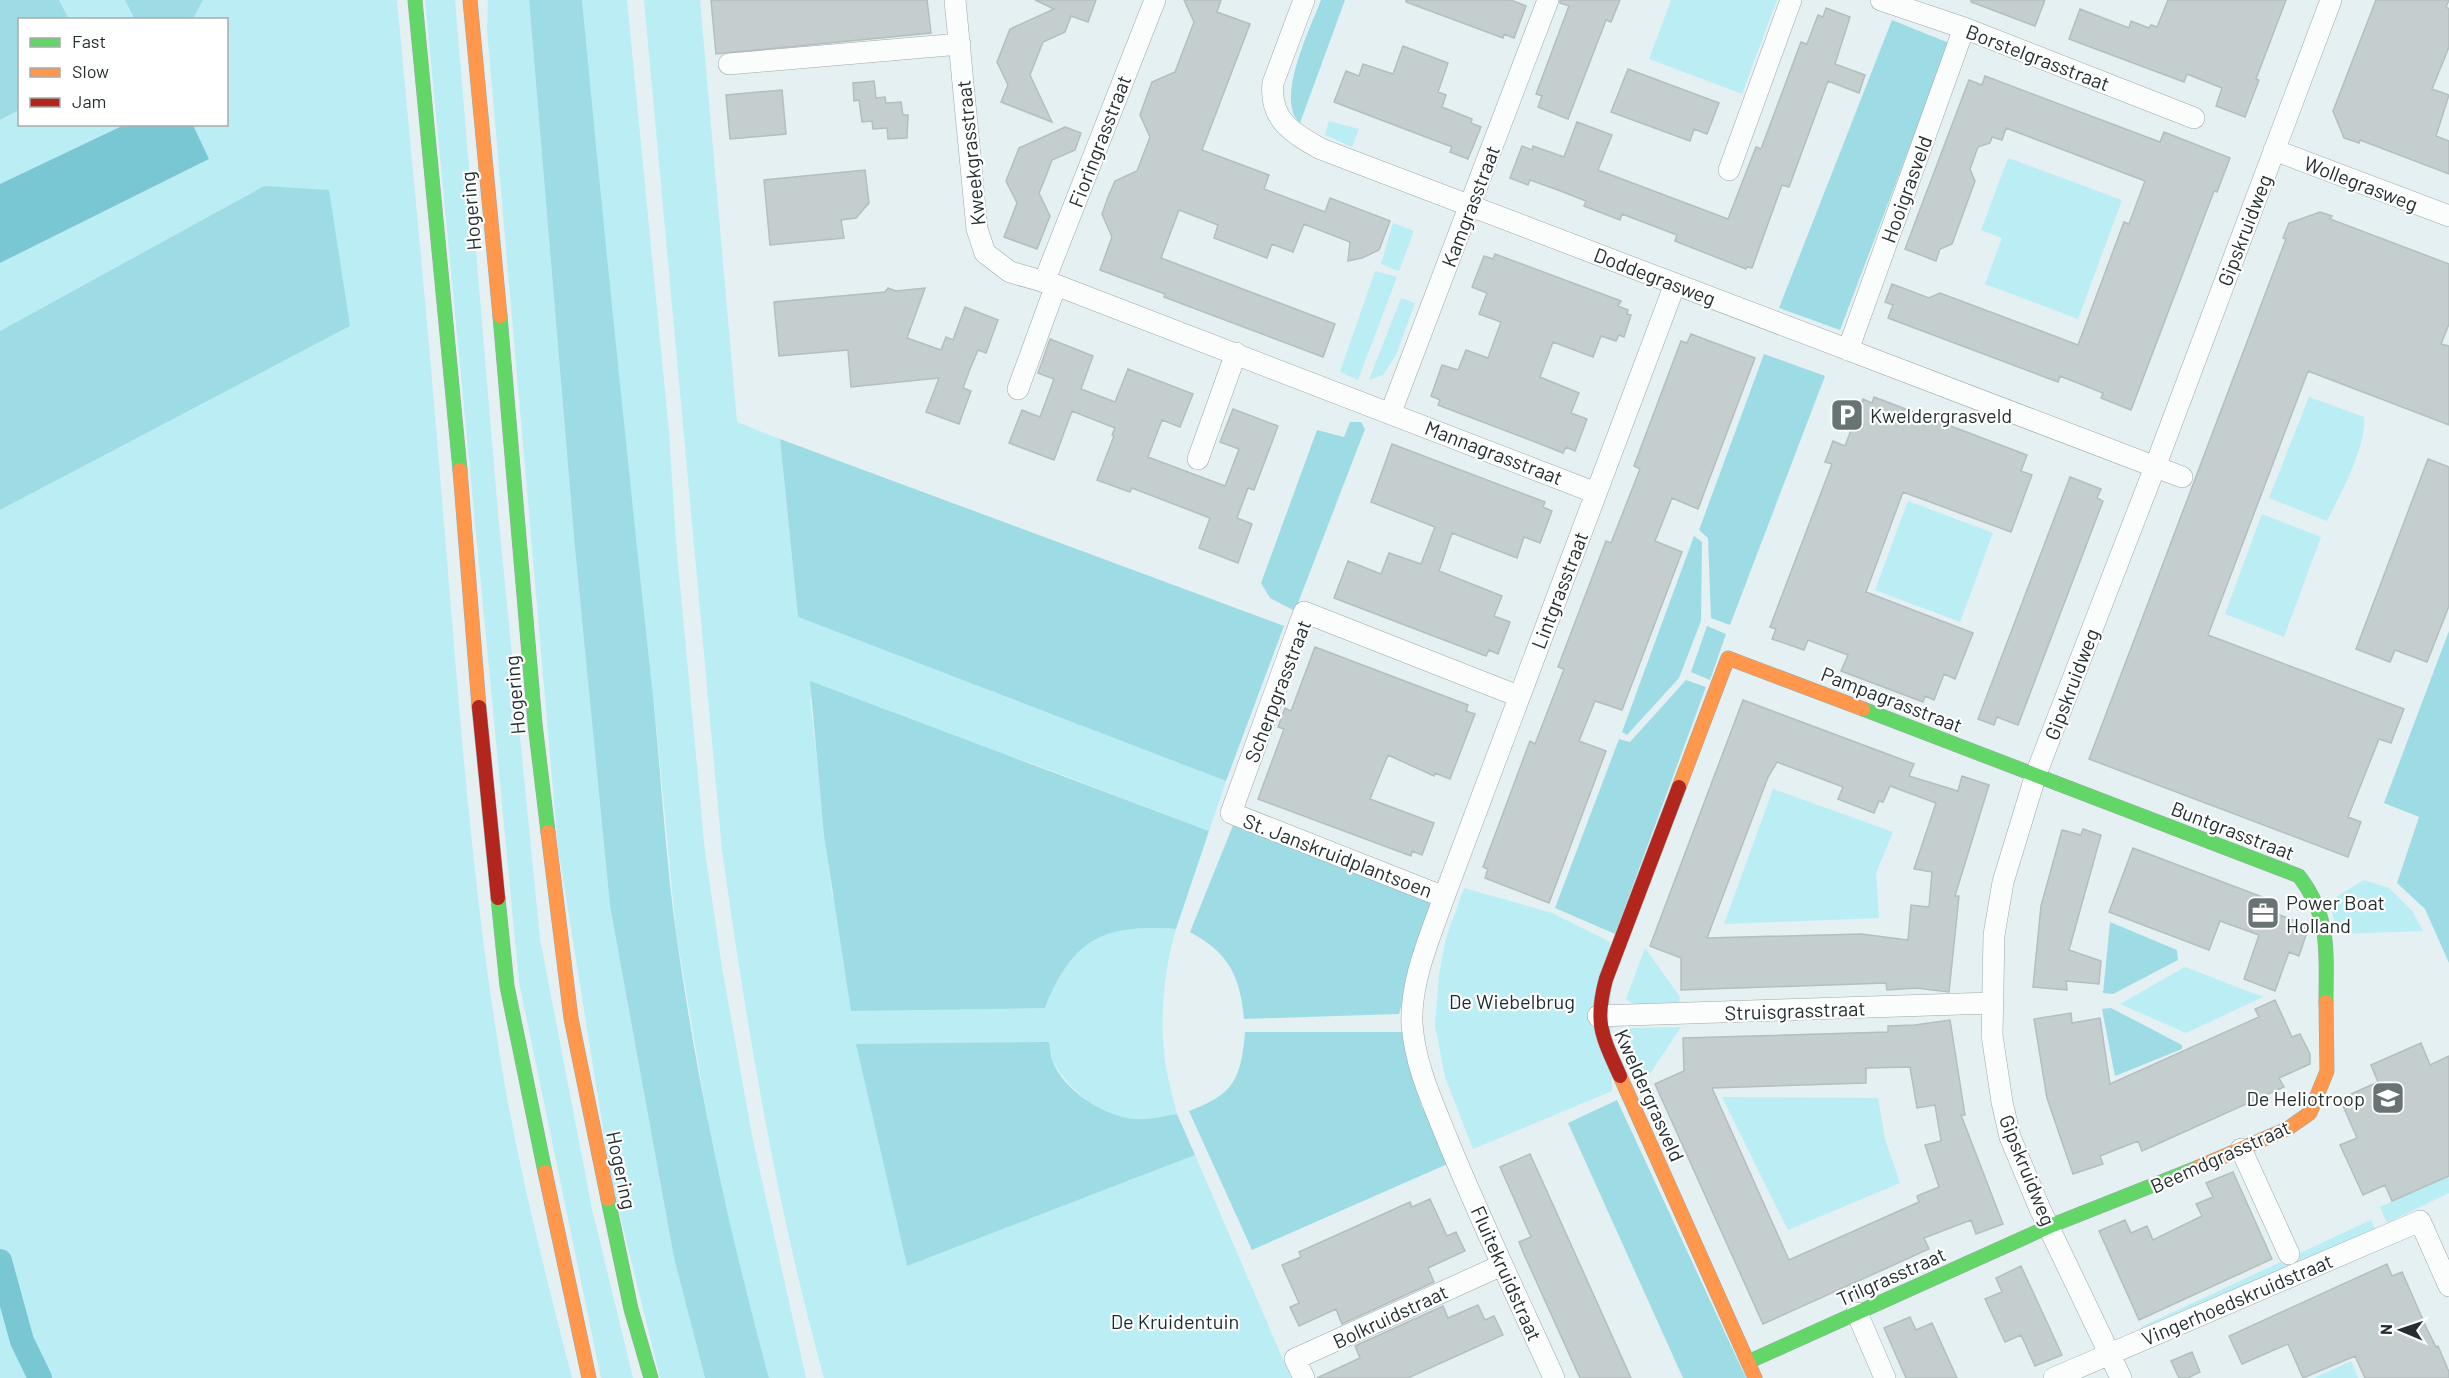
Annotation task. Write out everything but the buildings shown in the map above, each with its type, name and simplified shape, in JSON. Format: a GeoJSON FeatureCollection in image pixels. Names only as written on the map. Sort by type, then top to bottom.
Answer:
{"type":"FeatureCollection","features":[{"type":"Feature","properties":{"kind":"main road","name":"Hogering"},"geometry":{"type":"LineString","coordinates":[[416,0],[459,458],[475,672],[507,986],[589,1378]]}},
{"type":"Feature","properties":{"kind":"main road","name":"Hogering"},"geometry":{"type":"LineString","coordinates":[[470,0],[536,724],[571,1018],[631,1309],[651,1378]]}},
{"type":"Feature","properties":{"kind":"main road","name":"Kweldergrasveld"},"geometry":{"type":"LineString","coordinates":[[1734,661],[1728,658],[1606,979],[1598,1023],[1755,1378]]}},
{"type":"Feature","properties":{"kind":"main road","name":"Pampagrasstraat"},"geometry":{"type":"LineString","coordinates":[[1734,661],[2036,774]]}},
{"type":"Feature","properties":{"kind":"main road","name":"Buntgrasstraat"},"geometry":{"type":"LineString","coordinates":[[2036,774],[2299,876],[2311,892],[2326,933],[2327,996]]}},
{"type":"Feature","properties":{"kind":"main road","name":"Beemdgrasstraat"},"geometry":{"type":"LineString","coordinates":[[2050,1227],[2244,1155],[2310,1113],[2327,1071],[2327,996]]}},
{"type":"Feature","properties":{"kind":"main road","name":"Trilgrasstraat"},"geometry":{"type":"LineString","coordinates":[[1748,1362],[2050,1227]]}},
{"type":"Feature","properties":{"kind":"street","name":"Kweekgrasstraat"},"geometry":{"type":"LineString","coordinates":[[955,0],[977,229],[985,253],[1010,272],[1050,283],[1391,412]]}},
{"type":"Feature","properties":{"kind":"street","name":"Fioringrasstraat"},"geometry":{"type":"LineString","coordinates":[[1050,283],[1155,0]]}},
{"type":"Feature","properties":{"kind":"street","name":"Doddegrasweg"},"geometry":{"type":"LineString","coordinates":[[1304,0],[1273,83],[1272,97],[1274,110],[1281,120],[1301,138],[1321,149],[2182,477]]}},
{"type":"Feature","properties":{"kind":"street","name":"Kamgrasstraat"},"geometry":{"type":"LineString","coordinates":[[1391,412],[1548,0]]}},
{"type":"Feature","properties":{"kind":"street"},"geometry":{"type":"LineString","coordinates":[[1729,170],[1791,0]]}},
{"type":"Feature","properties":{"kind":"street","name":"Borstelgrasstraat"},"geometry":{"type":"LineString","coordinates":[[1881,0],[1964,28],[2194,118]]}},
{"type":"Feature","properties":{"kind":"street","name":"Gipskruidweg"},"geometry":{"type":"LineString","coordinates":[[2121,1378],[2010,1137],[1994,1054],[1991,1003],[1994,935],[2003,882],[2036,774],[2155,467],[2331,0]]}},
{"type":"Feature","properties":{"kind":"street","name":"Hooigrasveld"},"geometry":{"type":"LineString","coordinates":[[1848,350],[1964,28]]}},
{"type":"Feature","properties":{"kind":"street"},"geometry":{"type":"LineString","coordinates":[[729,64],[960,44]]}},
{"type":"Feature","properties":{"kind":"street","name":"Wollegrasweg"},"geometry":{"type":"LineString","coordinates":[[2274,150],[2449,216]]}},
{"type":"Feature","properties":{"kind":"street"},"geometry":{"type":"LineString","coordinates":[[1018,389],[1050,283]]}},
{"type":"Feature","properties":{"kind":"street","name":"Lintgrasstraat"},"geometry":{"type":"LineString","coordinates":[[1444,897],[1675,284]]}},
{"type":"Feature","properties":{"kind":"street"},"geometry":{"type":"LineString","coordinates":[[1198,459],[1236,353]]}},
{"type":"Feature","properties":{"kind":"street","name":"Mannagrasstraat"},"geometry":{"type":"LineString","coordinates":[[1391,412],[1596,492]]}},
{"type":"Feature","properties":{"kind":"street","name":"Scherpgrasstraat"},"geometry":{"type":"LineString","coordinates":[[1231,813],[1304,612],[1518,696]]}},
{"type":"Feature","properties":{"kind":"street","name":"St. Janskruidplantsoen"},"geometry":{"type":"LineString","coordinates":[[1231,813],[1444,897]]}},
{"type":"Feature","properties":{"kind":"street","name":"Fluitekruidstraat"},"geometry":{"type":"LineString","coordinates":[[1444,897],[1420,970],[1412,1022],[1420,1069],[1459,1168],[1554,1378]]}},
{"type":"Feature","properties":{"kind":"street","name":"Struisgrasstraat"},"geometry":{"type":"LineString","coordinates":[[1598,1016],[1991,1003]]}},
{"type":"Feature","properties":{"kind":"street","name":"Beemdgrasstraat"},"geometry":{"type":"LineString","coordinates":[[2244,1155],[2289,1254]]}},
{"type":"Feature","properties":{"kind":"street","name":"Vingerhoedskruidstraat"},"geometry":{"type":"LineString","coordinates":[[2054,1378],[2420,1221],[2449,1286]]}},
{"type":"Feature","properties":{"kind":"street","name":"Bolkruidstraat"},"geometry":{"type":"LineString","coordinates":[[1304,1378],[1295,1359],[1502,1265]]}},
{"type":"Feature","properties":{"kind":"street"},"geometry":{"type":"LineString","coordinates":[[1857,1313],[1885,1378]]}},
{"type":"Feature","properties":{"kind":"green space"},"geometry":{"type":"Polygon","coordinates":[[[59,0],[125,0],[134,18],[68,18],[59,0]]]}},
{"type":"Feature","properties":{"kind":"green space"},"geometry":{"type":"Polygon","coordinates":[[[203,0],[397,0],[431,365],[460,715],[483,942],[506,1092],[520,1164],[572,1378],[0,1378],[0,510],[350,326],[264,186],[0,331],[0,263],[209,159],[193,126],[228,126],[228,18],[194,18],[203,0]]]}},
{"type":"Feature","properties":{"kind":"green space"},"geometry":{"type":"Polygon","coordinates":[[[425,0],[455,0],[498,513],[540,939],[592,1209],[633,1378],[601,1378],[519,982],[425,0]]]}},
{"type":"Feature","properties":{"kind":"green space"},"geometry":{"type":"Polygon","coordinates":[[[488,0],[529,0],[575,549],[610,906],[674,1258],[705,1378],[660,1378],[611,1179],[558,847],[487,30],[488,0]]]}},
{"type":"Feature","properties":{"kind":"green space"},"geometry":{"type":"Polygon","coordinates":[[[582,0],[627,0],[669,432],[676,542],[705,852],[722,967],[752,1136],[806,1378],[769,1378],[744,1285],[714,1157],[676,932],[657,733],[603,234],[582,0]]]}},
{"type":"Feature","properties":{"kind":"green space","name":"De Kruidentuin"},"geometry":{"type":"Polygon","coordinates":[[[644,0],[700,0],[737,422],[780,439],[798,617],[1226,781],[1209,831],[1028,762],[810,698],[832,895],[1045,1008],[1067,965],[1094,940],[1110,933],[1129,929],[1176,929],[1166,973],[1163,1035],[1166,1066],[1177,1114],[1139,1119],[1112,1115],[1077,1093],[1052,1060],[872,1113],[907,1266],[1195,1155],[1291,1378],[824,1378],[791,1248],[764,1116],[722,850],[644,0]]]}},
{"type":"Feature","properties":{"kind":"green space"},"geometry":{"type":"Polygon","coordinates":[[[1671,0],[1777,0],[1742,94],[1649,59],[1671,0]]]}},
{"type":"Feature","properties":{"kind":"green space"},"geometry":{"type":"Polygon","coordinates":[[[18,111],[18,126],[122,126],[0,184],[0,120],[18,111]]]}},
{"type":"Feature","properties":{"kind":"green space"},"geometry":{"type":"Polygon","coordinates":[[[1329,121],[1359,129],[1352,147],[1325,135],[1329,121]]]}},
{"type":"Feature","properties":{"kind":"green space"},"geometry":{"type":"Polygon","coordinates":[[[2008,158],[2122,200],[2078,319],[1985,284],[2002,238],[1981,230],[2008,158]]]}},
{"type":"Feature","properties":{"kind":"green space"},"geometry":{"type":"Polygon","coordinates":[[[1393,223],[1414,231],[1399,271],[1381,264],[1393,223]]]}},
{"type":"Feature","properties":{"kind":"green space"},"geometry":{"type":"Polygon","coordinates":[[[1375,271],[1397,277],[1358,380],[1340,372],[1375,271]]]}},
{"type":"Feature","properties":{"kind":"green space"},"geometry":{"type":"Polygon","coordinates":[[[1401,298],[1415,303],[1396,355],[1383,375],[1369,380],[1401,298]]]}},
{"type":"Feature","properties":{"kind":"green space"},"geometry":{"type":"Polygon","coordinates":[[[2309,397],[2364,417],[2364,429],[2357,456],[2327,521],[2269,498],[2309,397]]]}},
{"type":"Feature","properties":{"kind":"green space"},"geometry":{"type":"Polygon","coordinates":[[[1908,501],[1993,533],[1960,622],[1875,590],[1908,501]]]}},
{"type":"Feature","properties":{"kind":"green space"},"geometry":{"type":"Polygon","coordinates":[[[2262,514],[2321,537],[2284,637],[2225,614],[2262,514]]]}},
{"type":"Feature","properties":{"kind":"green space"},"geometry":{"type":"Polygon","coordinates":[[[1773,789],[1893,832],[1876,873],[1879,918],[1724,924],[1773,789]]]}},
{"type":"Feature","properties":{"kind":"green space"},"geometry":{"type":"Polygon","coordinates":[[[2364,880],[2389,888],[2413,912],[2423,931],[2338,934],[2330,905],[2333,899],[2364,880]]]}},
{"type":"Feature","properties":{"kind":"green space","name":"De Wiebelbrug"},"geometry":{"type":"Polygon","coordinates":[[[1464,888],[1552,913],[1610,942],[1612,1091],[1473,1149],[1445,1077],[1435,1025],[1439,974],[1446,938],[1464,888]]]}},
{"type":"Feature","properties":{"kind":"green space"},"geometry":{"type":"Polygon","coordinates":[[[1645,948],[1680,997],[1679,1002],[1633,1004],[1626,999],[1645,948]]]}},
{"type":"Feature","properties":{"kind":"green space"},"geometry":{"type":"Polygon","coordinates":[[[2185,967],[2263,997],[2186,1033],[2120,1004],[2185,967]]]}},
{"type":"Feature","properties":{"kind":"green space"},"geometry":{"type":"Polygon","coordinates":[[[1681,1027],[1649,1075],[1641,1078],[1644,1076],[1625,1028],[1681,1027]]]}},
{"type":"Feature","properties":{"kind":"green space"},"geometry":{"type":"Polygon","coordinates":[[[1722,1097],[1878,1098],[1885,1139],[1900,1183],[1788,1230],[1722,1097]]]}},
{"type":"Feature","properties":{"kind":"green space"},"geometry":{"type":"Polygon","coordinates":[[[2449,1176],[2449,1193],[2387,1223],[2380,1207],[2449,1176]]]}},
{"type":"Feature","properties":{"kind":"green space"},"geometry":{"type":"Polygon","coordinates":[[[2371,1220],[2375,1229],[2143,1333],[2141,1327],[2371,1220]]]}},
{"type":"Feature","properties":{"kind":"green space"},"geometry":{"type":"Polygon","coordinates":[[[2351,1361],[2358,1378],[2314,1378],[2351,1361]]]}},
{"type":"Feature","properties":{"kind":"shaded area"},"geometry":{"type":"Polygon","coordinates":[[[0,0],[59,0],[68,18],[18,18],[18,111],[0,120],[0,0]]]}},
{"type":"Feature","properties":{"kind":"shaded area"},"geometry":{"type":"Polygon","coordinates":[[[125,0],[203,0],[194,18],[134,18],[125,0]]]}},
{"type":"Feature","properties":{"kind":"shaded area"},"geometry":{"type":"Polygon","coordinates":[[[529,0],[582,0],[676,933],[715,1157],[769,1378],[705,1378],[674,1258],[610,906],[575,549],[529,0]]]}},
{"type":"Feature","properties":{"kind":"shaded area"},"geometry":{"type":"Polygon","coordinates":[[[1321,0],[1345,0],[1300,123],[1293,112],[1291,98],[1293,81],[1303,45],[1321,0]]]}},
{"type":"Feature","properties":{"kind":"shaded area"},"geometry":{"type":"Polygon","coordinates":[[[1892,20],[1949,43],[1840,330],[1779,308],[1892,20]]]}},
{"type":"Feature","properties":{"kind":"shaded area"},"geometry":{"type":"Polygon","coordinates":[[[122,126],[193,126],[209,159],[0,263],[0,184],[122,126]]]}},
{"type":"Feature","properties":{"kind":"shaded area"},"geometry":{"type":"Polygon","coordinates":[[[264,186],[329,190],[350,326],[0,510],[0,331],[264,186]]]}},
{"type":"Feature","properties":{"kind":"shaded area"},"geometry":{"type":"Polygon","coordinates":[[[1764,354],[1825,376],[1730,625],[1711,618],[1708,538],[1699,530],[1764,354]]]}},
{"type":"Feature","properties":{"kind":"shaded area"},"geometry":{"type":"Polygon","coordinates":[[[1350,422],[1361,422],[1365,429],[1295,611],[1270,598],[1261,583],[1317,430],[1344,437],[1350,422]]]}},
{"type":"Feature","properties":{"kind":"shaded area"},"geometry":{"type":"Polygon","coordinates":[[[780,439],[1284,626],[1226,781],[798,617],[780,439]]]}},
{"type":"Feature","properties":{"kind":"shaded area"},"geometry":{"type":"Polygon","coordinates":[[[1694,536],[1702,542],[1701,621],[1679,678],[1627,735],[1622,732],[1694,536]]]}},
{"type":"Feature","properties":{"kind":"shaded area"},"geometry":{"type":"Polygon","coordinates":[[[1707,626],[1726,634],[1710,680],[1691,672],[1707,626]]]}},
{"type":"Feature","properties":{"kind":"shaded area"},"geometry":{"type":"Polygon","coordinates":[[[2449,631],[2449,963],[2425,909],[2397,883],[2419,817],[2384,803],[2449,631]]]}},
{"type":"Feature","properties":{"kind":"shaded area"},"geometry":{"type":"Polygon","coordinates":[[[1686,680],[1706,687],[1615,934],[1555,908],[1619,739],[1630,742],[1686,680]]]}},
{"type":"Feature","properties":{"kind":"shaded area"},"geometry":{"type":"Polygon","coordinates":[[[810,681],[1209,831],[1176,929],[1129,929],[1110,933],[1094,940],[1067,965],[1045,1008],[851,1011],[824,835],[810,681]]]}},
{"type":"Feature","properties":{"kind":"shaded area"},"geometry":{"type":"Polygon","coordinates":[[[1234,823],[1430,903],[1399,1014],[1244,1019],[1239,990],[1230,967],[1214,948],[1190,932],[1234,823]]]}},
{"type":"Feature","properties":{"kind":"shaded area"},"geometry":{"type":"Polygon","coordinates":[[[2110,922],[2177,950],[2178,960],[2113,994],[2103,993],[2110,922]]]}},
{"type":"Feature","properties":{"kind":"shaded area"},"geometry":{"type":"Polygon","coordinates":[[[2111,1008],[2182,1045],[2182,1049],[2115,1076],[2102,1009],[2111,1008]]]}},
{"type":"Feature","properties":{"kind":"shaded area"},"geometry":{"type":"Polygon","coordinates":[[[1245,1032],[1403,1032],[1421,1105],[1452,1162],[1252,1250],[1189,1111],[1217,1098],[1233,1082],[1241,1061],[1245,1032]]]}},
{"type":"Feature","properties":{"kind":"shaded area"},"geometry":{"type":"Polygon","coordinates":[[[1049,1042],[1052,1060],[1075,1092],[1098,1107],[1123,1117],[1135,1119],[1177,1114],[1195,1155],[907,1266],[856,1044],[1049,1042]]]}},
{"type":"Feature","properties":{"kind":"shaded area"},"geometry":{"type":"Polygon","coordinates":[[[1617,1100],[1746,1378],[1683,1378],[1568,1123],[1617,1100]]]}},
{"type":"Feature","properties":{"kind":"waterway"},"geometry":{"type":"LineString","coordinates":[[0,1261],[22,1341],[40,1378]]}},
{"type":"Feature","properties":{"kind":"traffic: fast"},"geometry":{"type":"LineString","coordinates":[[415,0],[460,470]]}},
{"type":"Feature","properties":{"kind":"traffic: fast"},"geometry":{"type":"LineString","coordinates":[[500,316],[535,724],[548,832]]}},
{"type":"Feature","properties":{"kind":"traffic: fast"},"geometry":{"type":"LineString","coordinates":[[1863,709],[2299,876],[2317,906],[2322,921],[2326,951],[2326,1002]]}},
{"type":"Feature","properties":{"kind":"traffic: fast"},"geometry":{"type":"LineString","coordinates":[[498,898],[507,986],[545,1172]]}},
{"type":"Feature","properties":{"kind":"traffic: fast"},"geometry":{"type":"LineString","coordinates":[[1748,1362],[2050,1226],[2199,1167]]}},
{"type":"Feature","properties":{"kind":"traffic: fast"},"geometry":{"type":"LineString","coordinates":[[608,1199],[631,1309],[651,1378]]}},
{"type":"Feature","properties":{"kind":"traffic: slow"},"geometry":{"type":"LineString","coordinates":[[470,0],[500,316]]}},
{"type":"Feature","properties":{"kind":"traffic: slow"},"geometry":{"type":"LineString","coordinates":[[460,470],[479,707]]}},
{"type":"Feature","properties":{"kind":"traffic: slow"},"geometry":{"type":"LineString","coordinates":[[1679,787],[1728,658],[1863,709]]}},
{"type":"Feature","properties":{"kind":"traffic: slow"},"geometry":{"type":"LineString","coordinates":[[548,832],[571,1018],[608,1199]]}},
{"type":"Feature","properties":{"kind":"traffic: slow"},"geometry":{"type":"LineString","coordinates":[[2199,1167],[2287,1129],[2310,1113],[2327,1071],[2326,1002]]}},
{"type":"Feature","properties":{"kind":"traffic: slow"},"geometry":{"type":"LineString","coordinates":[[1620,1076],[1755,1378]]}},
{"type":"Feature","properties":{"kind":"traffic: slow"},"geometry":{"type":"LineString","coordinates":[[545,1172],[589,1378]]}},
{"type":"Feature","properties":{"kind":"traffic: jam"},"geometry":{"type":"LineString","coordinates":[[479,707],[498,898]]}},
{"type":"Feature","properties":{"kind":"traffic: jam"},"geometry":{"type":"LineString","coordinates":[[1620,1076],[1604,1039],[1600,1018],[1602,994],[1679,787]]}},
{"type":"Feature","properties":{"kind":"place","name":"Kweldergrasveld"},"geometry":{"type":"Point","coordinates":[1847,415]}},
{"type":"Feature","properties":{"kind":"place","name":"Power Boat Holland"},"geometry":{"type":"Point","coordinates":[2263,913]}},
{"type":"Feature","properties":{"kind":"place","name":"De Heliotroop"},"geometry":{"type":"Point","coordinates":[2388,1098]}}]}
